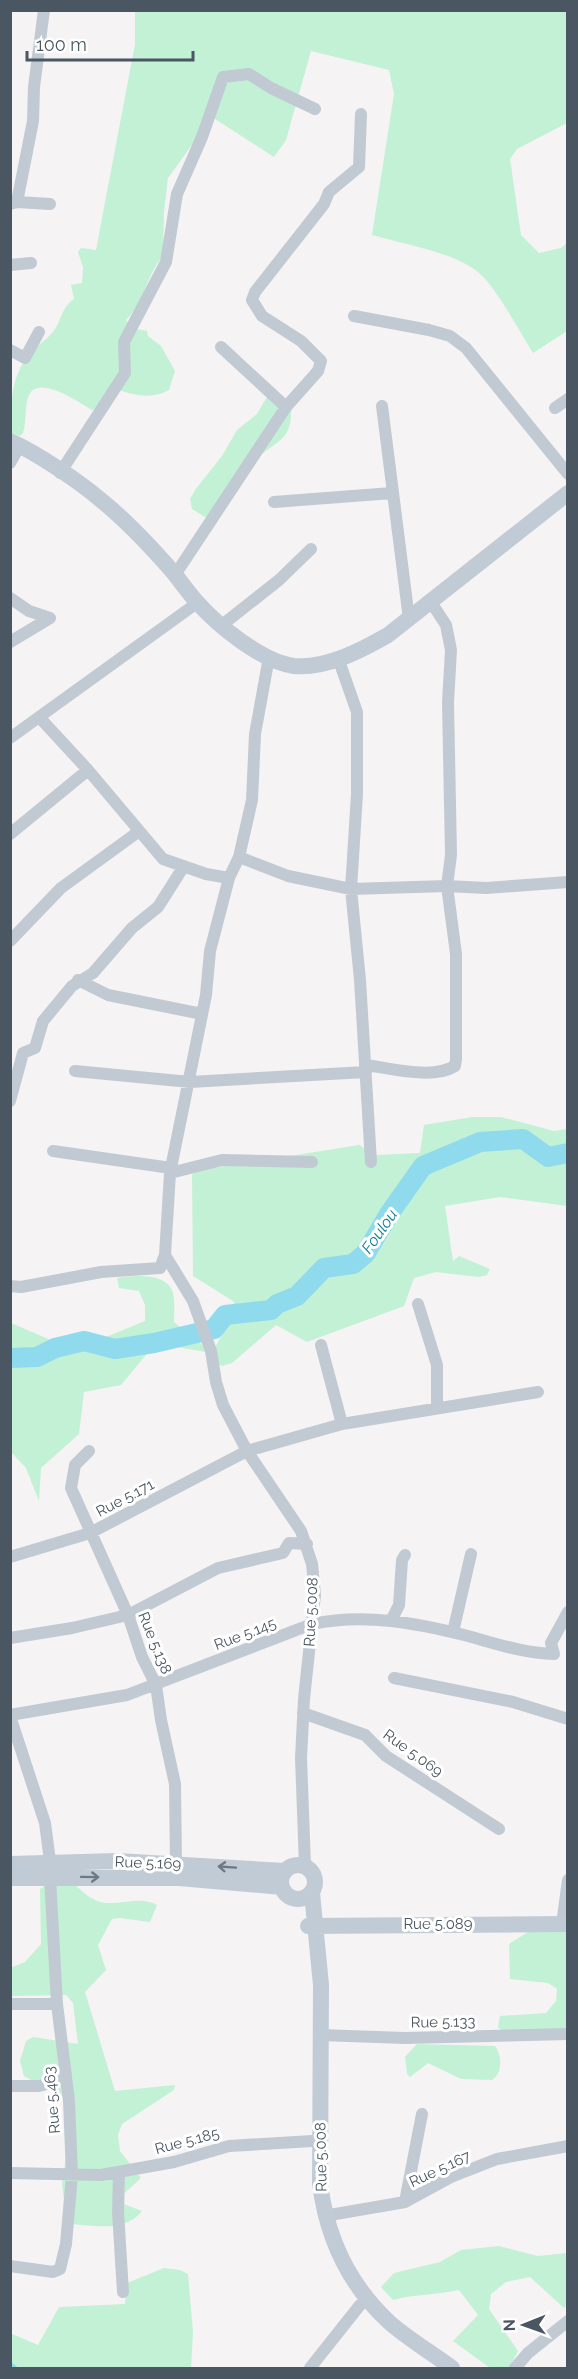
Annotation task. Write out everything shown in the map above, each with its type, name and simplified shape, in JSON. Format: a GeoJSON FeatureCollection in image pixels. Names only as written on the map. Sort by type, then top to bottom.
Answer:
{"type":"FeatureCollection","features":[{"type":"Feature","properties":{"kind":"main road"},"geometry":{"type":"LineString","coordinates":[[15,443],[102,501],[175,575],[196,603],[239,640],[269,657],[294,666],[313,665],[371,645],[431,602],[567,493]]}},
{"type":"Feature","properties":{"kind":"main road","name":"Rue 5.169"},"geometry":{"type":"LineString","coordinates":[[10,1878],[50,1869],[176,1863],[283,1879]]}},
{"type":"Feature","properties":{"kind":"main road","name":"Rue 5.169"},"geometry":{"type":"LineString","coordinates":[[10,1864],[179,1878],[283,1879]]}},
{"type":"Feature","properties":{"kind":"main road"},"geometry":{"type":"LineString","coordinates":[[294,1865],[305,1866],[315,1878],[307,1896],[287,1896],[283,1879],[294,1865]]}},
{"type":"Feature","properties":{"kind":"main road","name":"Rue 5.008"},"geometry":{"type":"LineString","coordinates":[[307,1896],[321,1985],[320,2184],[324,2216],[345,2268],[367,2296],[389,2321],[453,2368]]}},
{"type":"Feature","properties":{"kind":"main road","name":"Rue 5.089"},"geometry":{"type":"LineString","coordinates":[[313,1925],[565,1924]]}},
{"type":"Feature","properties":{"kind":"main road","name":"Rue 5.008"},"geometry":{"type":"LineString","coordinates":[[313,1925],[312,2141],[317,2219],[337,2270],[360,2305],[382,2326],[437,2368]]}},
{"type":"Feature","properties":{"kind":"street"},"geometry":{"type":"LineString","coordinates":[[44,10],[34,87],[33,121],[14,203],[50,204]]}},
{"type":"Feature","properties":{"kind":"street"},"geometry":{"type":"LineString","coordinates":[[60,473],[125,373],[124,342],[166,262],[177,194],[202,137],[223,77],[249,74],[271,88],[315,109]]}},
{"type":"Feature","properties":{"kind":"street"},"geometry":{"type":"LineString","coordinates":[[175,575],[286,407],[318,371],[321,361],[301,341],[262,316],[252,300],[255,292],[324,204],[329,192],[359,167],[361,114]]}},
{"type":"Feature","properties":{"kind":"street"},"geometry":{"type":"LineString","coordinates":[[10,265],[31,263]]}},
{"type":"Feature","properties":{"kind":"street"},"geometry":{"type":"LineString","coordinates":[[354,316],[450,336],[466,348],[567,474]]}},
{"type":"Feature","properties":{"kind":"street"},"geometry":{"type":"LineString","coordinates":[[10,350],[25,358],[39,332]]}},
{"type":"Feature","properties":{"kind":"street"},"geometry":{"type":"LineString","coordinates":[[221,347],[286,407]]}},
{"type":"Feature","properties":{"kind":"street"},"geometry":{"type":"LineString","coordinates":[[555,408],[567,399]]}},
{"type":"Feature","properties":{"kind":"street"},"geometry":{"type":"LineString","coordinates":[[382,406],[409,619]]}},
{"type":"Feature","properties":{"kind":"street"},"geometry":{"type":"LineString","coordinates":[[10,463],[15,443]]}},
{"type":"Feature","properties":{"kind":"street"},"geometry":{"type":"LineString","coordinates":[[274,502],[392,493]]}},
{"type":"Feature","properties":{"kind":"street"},"geometry":{"type":"LineString","coordinates":[[222,625],[279,580],[311,549]]}},
{"type":"Feature","properties":{"kind":"street"},"geometry":{"type":"LineString","coordinates":[[10,598],[29,610],[50,618],[10,642]]}},
{"type":"Feature","properties":{"kind":"street"},"geometry":{"type":"LineString","coordinates":[[75,1071],[190,1082],[366,1068],[423,1072],[448,1071],[455,1066],[458,1047],[456,954],[447,886],[451,855],[448,702],[451,650],[446,625],[431,602]]}},
{"type":"Feature","properties":{"kind":"street"},"geometry":{"type":"LineString","coordinates":[[10,738],[196,603]]}},
{"type":"Feature","properties":{"kind":"street"},"geometry":{"type":"LineString","coordinates":[[10,1286],[21,1287],[101,1272],[160,1268],[165,1255],[171,1171],[190,1082],[210,951],[229,878],[239,857],[252,800],[255,734],[269,657]]}},
{"type":"Feature","properties":{"kind":"street"},"geometry":{"type":"LineString","coordinates":[[338,658],[357,712],[357,794],[351,889],[366,1068],[370,1162]]}},
{"type":"Feature","properties":{"kind":"street"},"geometry":{"type":"LineString","coordinates":[[40,718],[88,770],[163,859],[206,874],[229,878]]}},
{"type":"Feature","properties":{"kind":"street"},"geometry":{"type":"LineString","coordinates":[[10,834],[88,770]]}},
{"type":"Feature","properties":{"kind":"street"},"geometry":{"type":"LineString","coordinates":[[10,940],[61,888],[138,832]]}},
{"type":"Feature","properties":{"kind":"street"},"geometry":{"type":"LineString","coordinates":[[239,857],[288,876],[351,889],[447,886],[486,888],[567,882]]}},
{"type":"Feature","properties":{"kind":"street"},"geometry":{"type":"LineString","coordinates":[[10,1101],[23,1053],[34,1048],[43,1021],[78,980],[93,973],[132,928],[158,907],[184,866]]}},
{"type":"Feature","properties":{"kind":"street"},"geometry":{"type":"LineString","coordinates":[[78,980],[108,995],[202,1014]]}},
{"type":"Feature","properties":{"kind":"street"},"geometry":{"type":"LineString","coordinates":[[54,1151],[171,1171],[222,1160],[312,1162]]}},
{"type":"Feature","properties":{"kind":"street","name":"Rue 5.008"},"geometry":{"type":"LineString","coordinates":[[165,1255],[193,1301],[204,1330],[223,1405],[247,1451],[288,1511],[307,1544],[312,1564],[315,1595],[303,1713],[301,1758],[305,1866]]}},
{"type":"Feature","properties":{"kind":"street"},"geometry":{"type":"LineString","coordinates":[[418,1304],[437,1365],[436,1407]]}},
{"type":"Feature","properties":{"kind":"street"},"geometry":{"type":"LineString","coordinates":[[321,1345],[342,1424]]}},
{"type":"Feature","properties":{"kind":"street","name":"Rue 5.171"},"geometry":{"type":"LineString","coordinates":[[10,1557],[90,1533],[247,1451],[342,1424],[538,1392]]}},
{"type":"Feature","properties":{"kind":"street","name":"Rue 5.138"},"geometry":{"type":"LineString","coordinates":[[89,1451],[75,1465],[71,1488],[128,1615],[142,1657],[156,1685],[175,1784],[176,1863]]}},
{"type":"Feature","properties":{"kind":"street"},"geometry":{"type":"LineString","coordinates":[[10,1638],[72,1628],[128,1615],[218,1568],[283,1553],[289,1543],[307,1544]]}},
{"type":"Feature","properties":{"kind":"street"},"geometry":{"type":"LineString","coordinates":[[453,1632],[471,1554]]}},
{"type":"Feature","properties":{"kind":"street"},"geometry":{"type":"LineString","coordinates":[[392,1621],[399,1605],[402,1560],[405,1555]]}},
{"type":"Feature","properties":{"kind":"street","name":"Rue 5.145"},"geometry":{"type":"LineString","coordinates":[[10,1715],[127,1695],[312,1624],[355,1617],[453,1632],[533,1653],[554,1654],[551,1643],[567,1612]]}},
{"type":"Feature","properties":{"kind":"street"},"geometry":{"type":"LineString","coordinates":[[394,1678],[513,1702],[567,1719]]}},
{"type":"Feature","properties":{"kind":"street","name":"Rue 5.069"},"geometry":{"type":"LineString","coordinates":[[303,1713],[365,1736],[386,1756],[499,1829]]}},
{"type":"Feature","properties":{"kind":"street","name":"Rue 5.463"},"geometry":{"type":"LineString","coordinates":[[10,1715],[45,1823],[50,1869],[57,2004],[69,2101],[72,2175],[66,2244],[60,2269],[53,2272],[10,2266]]}},
{"type":"Feature","properties":{"kind":"street"},"geometry":{"type":"LineString","coordinates":[[565,1924],[567,1880]]}},
{"type":"Feature","properties":{"kind":"street"},"geometry":{"type":"LineString","coordinates":[[10,2004],[57,2004]]}},
{"type":"Feature","properties":{"kind":"street","name":"Rue 5.133"},"geometry":{"type":"LineString","coordinates":[[320,2035],[405,2038],[567,2034]]}},
{"type":"Feature","properties":{"kind":"street"},"geometry":{"type":"LineString","coordinates":[[10,2086],[39,2086],[65,2079]]}},
{"type":"Feature","properties":{"kind":"street"},"geometry":{"type":"LineString","coordinates":[[405,2202],[422,2114]]}},
{"type":"Feature","properties":{"kind":"street","name":"Rue 5.185"},"geometry":{"type":"LineString","coordinates":[[10,2173],[72,2175],[119,2173],[174,2162],[229,2146],[312,2141]]}},
{"type":"Feature","properties":{"kind":"street","name":"Rue 5.167"},"geometry":{"type":"LineString","coordinates":[[324,2216],[405,2202],[451,2177],[497,2159],[567,2146]]}},
{"type":"Feature","properties":{"kind":"street"},"geometry":{"type":"LineString","coordinates":[[119,2173],[118,2212],[123,2292]]}},
{"type":"Feature","properties":{"kind":"street"},"geometry":{"type":"LineString","coordinates":[[310,2368],[360,2305]]}},
{"type":"Feature","properties":{"kind":"street"},"geometry":{"type":"LineString","coordinates":[[515,2368],[528,2353],[567,2321]]}},
{"type":"Feature","properties":{"kind":"green space"},"geometry":{"type":"Polygon","coordinates":[[[135,11],[567,11],[567,123],[517,149],[510,159],[521,235],[539,253],[561,248],[567,243],[567,331],[533,353],[500,299],[478,272],[442,254],[372,235],[394,94],[389,70],[311,51],[286,140],[274,157],[212,117],[168,178],[164,211],[163,256],[157,263],[137,305],[126,320],[132,328],[147,331],[148,336],[161,346],[175,371],[169,390],[149,396],[127,393],[114,388],[101,405],[92,410],[60,392],[50,389],[34,389],[27,399],[23,433],[20,436],[11,433],[13,391],[23,362],[55,330],[66,307],[74,299],[71,285],[82,283],[83,267],[78,252],[81,248],[96,250],[135,44],[135,11]]]}},
{"type":"Feature","properties":{"kind":"green space"},"geometry":{"type":"Polygon","coordinates":[[[267,397],[291,406],[291,418],[286,434],[249,466],[215,517],[205,517],[192,509],[190,499],[222,456],[237,430],[257,414],[267,397]]]}},
{"type":"Feature","properties":{"kind":"green space"},"geometry":{"type":"Polygon","coordinates":[[[472,1117],[501,1117],[554,1131],[567,1129],[567,1206],[500,1197],[445,1206],[453,1261],[459,1256],[490,1269],[487,1275],[479,1277],[436,1272],[414,1278],[404,1306],[307,1342],[276,1325],[232,1363],[222,1366],[218,1364],[212,1353],[236,1309],[233,1301],[193,1276],[192,1175],[195,1171],[359,1145],[377,1155],[420,1153],[424,1125],[472,1117]]]}},
{"type":"Feature","properties":{"kind":"green space"},"geometry":{"type":"Polygon","coordinates":[[[149,1276],[164,1281],[170,1286],[174,1296],[174,1322],[212,1353],[171,1346],[150,1350],[121,1385],[84,1392],[79,1434],[41,1468],[39,1501],[26,1468],[11,1452],[11,1323],[60,1344],[89,1344],[145,1321],[145,1305],[139,1291],[119,1288],[117,1278],[149,1276]]]}},
{"type":"Feature","properties":{"kind":"green space"},"geometry":{"type":"Polygon","coordinates":[[[68,1879],[95,1900],[110,1903],[142,1901],[157,1905],[150,1922],[112,1919],[98,1945],[106,1970],[85,1992],[115,2091],[175,2085],[174,2090],[122,2124],[118,2135],[120,2151],[141,2178],[116,2201],[142,2211],[135,2218],[119,2225],[90,2226],[71,2224],[67,2221],[62,2185],[73,2103],[24,2076],[20,2061],[26,2041],[33,2037],[78,2044],[73,2003],[66,1995],[11,1996],[10,1968],[25,1962],[41,1944],[40,1889],[49,1883],[68,1879]]]}},
{"type":"Feature","properties":{"kind":"green space"},"geometry":{"type":"Polygon","coordinates":[[[567,1925],[567,2034],[501,2030],[498,2027],[500,2016],[546,2013],[556,2001],[557,1989],[548,1983],[510,1979],[509,1944],[528,1932],[567,1925]]]}},
{"type":"Feature","properties":{"kind":"green space"},"geometry":{"type":"Polygon","coordinates":[[[417,2044],[495,2046],[500,2059],[500,2069],[492,2080],[461,2079],[428,2063],[410,2077],[407,2074],[405,2057],[417,2044]]]}},
{"type":"Feature","properties":{"kind":"green space"},"geometry":{"type":"Polygon","coordinates":[[[499,2246],[538,2256],[567,2253],[567,2305],[564,2308],[530,2277],[506,2282],[491,2294],[489,2309],[518,2351],[509,2368],[490,2368],[453,2341],[478,2315],[459,2290],[393,2300],[381,2287],[394,2273],[440,2262],[461,2250],[499,2246]]]}},
{"type":"Feature","properties":{"kind":"green space"},"geometry":{"type":"Polygon","coordinates":[[[164,2268],[180,2270],[188,2274],[193,2332],[191,2368],[11,2368],[10,2333],[38,2345],[59,2307],[125,2304],[127,2283],[164,2268]]]}},
{"type":"Feature","properties":{"kind":"waterway","name":"Foulou"},"geometry":{"type":"LineString","coordinates":[[10,1358],[37,1357],[55,1348],[84,1341],[115,1349],[154,1343],[214,1329],[225,1315],[271,1310],[277,1304],[297,1296],[324,1268],[353,1264],[366,1253],[389,1214],[423,1166],[480,1142],[523,1139],[548,1157],[568,1153]]}},
{"type":"Feature","properties":{"kind":"waterway"},"geometry":{"type":"LineString","coordinates":[[10,2363],[16,2368]]}}]}
